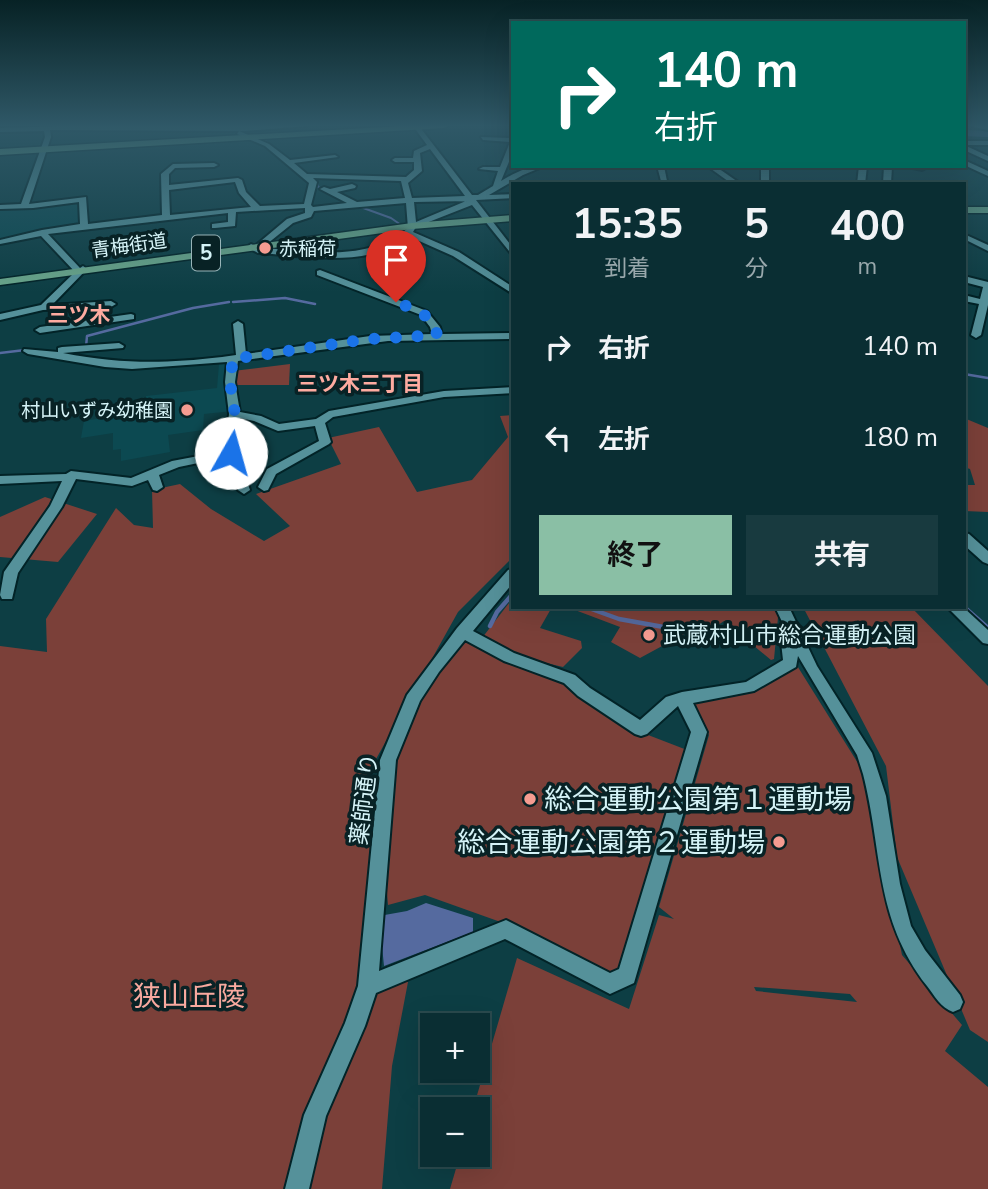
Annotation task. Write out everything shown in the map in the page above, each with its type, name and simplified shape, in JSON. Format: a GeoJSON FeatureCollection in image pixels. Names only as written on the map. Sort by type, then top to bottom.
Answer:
{"type":"FeatureCollection","features":[{"type":"Feature","properties":{"kind":"main road"},"geometry":{"type":"LineString","coordinates":[[966,210],[988,210]]}},
{"type":"Feature","properties":{"kind":"main road","name":"青梅街道"},"geometry":{"type":"LineString","coordinates":[[0,282],[255,247],[511,218]]}},
{"type":"Feature","properties":{"kind":"street"},"geometry":{"type":"LineString","coordinates":[[24,206],[32,181]]}},
{"type":"Feature","properties":{"kind":"street"},"geometry":{"type":"LineString","coordinates":[[166,181],[166,218]]}},
{"type":"Feature","properties":{"kind":"street"},"geometry":{"type":"LineString","coordinates":[[166,188],[225,181]]}},
{"type":"Feature","properties":{"kind":"street"},"geometry":{"type":"LineString","coordinates":[[239,181],[243,193],[257,208]]}},
{"type":"Feature","properties":{"kind":"street"},"geometry":{"type":"LineString","coordinates":[[313,181],[308,215],[290,221],[255,247],[258,250],[365,254],[505,181]]}},
{"type":"Feature","properties":{"kind":"street"},"geometry":{"type":"LineString","coordinates":[[405,181],[409,200],[410,229]]}},
{"type":"Feature","properties":{"kind":"street"},"geometry":{"type":"LineString","coordinates":[[459,181],[511,252]]}},
{"type":"Feature","properties":{"kind":"street"},"geometry":{"type":"LineString","coordinates":[[352,186],[327,190],[353,205]]}},
{"type":"Feature","properties":{"kind":"street"},"geometry":{"type":"LineString","coordinates":[[0,242],[84,227],[232,210],[511,196]]}},
{"type":"Feature","properties":{"kind":"street"},"geometry":{"type":"LineString","coordinates":[[0,207],[83,199],[84,227]]}},
{"type":"Feature","properties":{"kind":"street"},"geometry":{"type":"LineString","coordinates":[[215,226],[232,224],[232,210]]}},
{"type":"Feature","properties":{"kind":"street"},"geometry":{"type":"LineString","coordinates":[[410,229],[456,254],[511,290]]}},
{"type":"Feature","properties":{"kind":"street"},"geometry":{"type":"LineString","coordinates":[[42,233],[80,270],[45,307],[40,330],[27,351],[51,352],[119,346]]}},
{"type":"Feature","properties":{"kind":"street"},"geometry":{"type":"LineString","coordinates":[[966,237],[988,248]]}},
{"type":"Feature","properties":{"kind":"street"},"geometry":{"type":"LineString","coordinates":[[501,239],[511,241]]}},
{"type":"Feature","properties":{"kind":"street"},"geometry":{"type":"LineString","coordinates":[[320,273],[424,313],[435,327],[437,335]]}},
{"type":"Feature","properties":{"kind":"street"},"geometry":{"type":"LineString","coordinates":[[966,280],[988,285],[976,335]]}},
{"type":"Feature","properties":{"kind":"street"},"geometry":{"type":"LineString","coordinates":[[966,298],[983,302]]}},
{"type":"Feature","properties":{"kind":"street"},"geometry":{"type":"LineString","coordinates":[[0,317],[45,307],[111,304]]}},
{"type":"Feature","properties":{"kind":"street"},"geometry":{"type":"LineString","coordinates":[[40,330],[131,317]]}},
{"type":"Feature","properties":{"kind":"street"},"geometry":{"type":"LineString","coordinates":[[238,324],[237,358],[230,382],[235,414],[231,453],[244,491]]}},
{"type":"Feature","properties":{"kind":"street"},"geometry":{"type":"LineString","coordinates":[[966,334],[988,337]]}},
{"type":"Feature","properties":{"kind":"street"},"geometry":{"type":"LineString","coordinates":[[51,352],[109,366],[136,366],[237,358],[368,339],[437,335],[511,336]]}},
{"type":"Feature","properties":{"kind":"street"},"geometry":{"type":"LineString","coordinates":[[966,339],[976,335]]}},
{"type":"Feature","properties":{"kind":"street"},"geometry":{"type":"LineString","coordinates":[[235,414],[257,418],[278,428],[319,422],[329,414],[407,400],[483,389],[511,390]]}},
{"type":"Feature","properties":{"kind":"street"},"geometry":{"type":"LineString","coordinates":[[264,487],[271,472],[325,442],[319,422]]}},
{"type":"Feature","properties":{"kind":"street"},"geometry":{"type":"LineString","coordinates":[[0,480],[96,477],[124,482],[176,464],[231,453]]}},
{"type":"Feature","properties":{"kind":"street"},"geometry":{"type":"LineString","coordinates":[[152,472],[157,487]]}},
{"type":"Feature","properties":{"kind":"street"},"geometry":{"type":"LineString","coordinates":[[7,596],[11,572],[56,508],[71,477]]}},
{"type":"Feature","properties":{"kind":"street"},"geometry":{"type":"LineString","coordinates":[[966,539],[988,559]]}},
{"type":"Feature","properties":{"kind":"street","name":"薬師通り"},"geometry":{"type":"LineString","coordinates":[[297,1189],[315,1115],[355,1026],[368,986],[388,760],[413,699],[433,668],[511,575]]}},
{"type":"Feature","properties":{"kind":"street"},"geometry":{"type":"LineString","coordinates":[[956,609],[986,635]]}},
{"type":"Feature","properties":{"kind":"street"},"geometry":{"type":"LineString","coordinates":[[463,632],[514,659],[562,674],[578,683],[583,692],[641,729],[672,701],[749,687],[791,663],[783,611]]}},
{"type":"Feature","properties":{"kind":"street"},"geometry":{"type":"LineString","coordinates":[[783,611],[804,657],[864,753],[872,771],[880,798],[901,925],[915,953],[953,1002]]}},
{"type":"Feature","properties":{"kind":"street"},"geometry":{"type":"LineString","coordinates":[[368,986],[506,929],[610,984],[626,976],[699,732],[682,698]]}},
{"type":"Feature","properties":{"kind":"shaded area"},"geometry":{"type":"Polygon","coordinates":[[[81,200],[80,226],[0,241],[0,208],[81,200]]]}},
{"type":"Feature","properties":{"kind":"shaded area"},"geometry":{"type":"Polygon","coordinates":[[[229,362],[233,411],[204,414],[203,430],[168,435],[170,452],[121,461],[121,449],[113,450],[113,433],[81,438],[84,421],[139,412],[139,403],[145,402],[146,396],[217,388],[219,364],[229,362]]]}},
{"type":"Feature","properties":{"kind":"green space"},"geometry":{"type":"Polygon","coordinates":[[[290,364],[289,385],[233,385],[233,371],[290,364]]]}},
{"type":"Feature","properties":{"kind":"green space","name":"狭山丘陵"},"geometry":{"type":"Polygon","coordinates":[[[511,415],[511,559],[458,612],[366,777],[377,971],[408,982],[392,1066],[382,1189],[0,1189],[0,646],[47,652],[46,619],[116,508],[134,525],[153,528],[152,490],[180,484],[211,509],[264,541],[290,526],[256,494],[341,464],[328,438],[379,427],[417,492],[472,480],[508,437],[500,416],[511,415]]]}},
{"type":"Feature","properties":{"kind":"green space"},"geometry":{"type":"Polygon","coordinates":[[[966,419],[988,428],[988,512],[966,511],[966,485],[975,485],[970,469],[966,468],[966,419]]]}},
{"type":"Feature","properties":{"kind":"green space"},"geometry":{"type":"Polygon","coordinates":[[[45,497],[97,514],[58,562],[0,557],[0,517],[45,497]]]}},
{"type":"Feature","properties":{"kind":"green space"},"geometry":{"type":"Polygon","coordinates":[[[511,601],[511,609],[551,609],[540,628],[581,641],[582,648],[563,667],[517,656],[482,638],[511,601]]]}},
{"type":"Feature","properties":{"kind":"green space","name":"武蔵村山市総合運動公園"},"geometry":{"type":"Polygon","coordinates":[[[572,609],[779,609],[774,659],[771,660],[724,621],[697,639],[688,632],[640,658],[611,642],[620,627],[572,609]]]}},
{"type":"Feature","properties":{"kind":"green space"},"geometry":{"type":"Polygon","coordinates":[[[804,609],[913,609],[988,686],[988,1042],[970,1030],[897,857],[886,766],[804,609]]]}},
{"type":"Feature","properties":{"kind":"green space","name":"総合運動公園第１運動場"},"geometry":{"type":"Polygon","coordinates":[[[457,631],[560,676],[630,728],[687,750],[623,972],[609,978],[509,925],[425,895],[388,905],[382,834],[394,764],[411,705],[457,631]]]}},
{"type":"Feature","properties":{"kind":"green space"},"geometry":{"type":"Polygon","coordinates":[[[796,664],[866,776],[902,955],[962,1025],[945,1051],[988,1087],[988,1189],[450,1189],[456,1167],[490,1167],[490,1097],[476,1097],[481,1083],[490,1083],[490,1051],[517,958],[629,1009],[659,915],[674,919],[659,907],[709,735],[686,702],[752,690],[796,664]],[[754,987],[756,991],[857,1002],[850,994],[754,987]]]}},
{"type":"Feature","properties":{"kind":"water"},"geometry":{"type":"Polygon","coordinates":[[[426,903],[473,918],[473,932],[384,966],[379,916],[407,911],[426,903]]]}},
{"type":"Feature","properties":{"kind":"waterway"},"geometry":{"type":"LineString","coordinates":[[317,181],[318,187],[344,201]]}},
{"type":"Feature","properties":{"kind":"waterway"},"geometry":{"type":"LineString","coordinates":[[355,205],[391,218],[401,225]]}},
{"type":"Feature","properties":{"kind":"waterway"},"geometry":{"type":"LineString","coordinates":[[233,302],[285,298],[315,304]]}},
{"type":"Feature","properties":{"kind":"waterway"},"geometry":{"type":"LineString","coordinates":[[86,347],[87,336],[193,308],[229,302]]}},
{"type":"Feature","properties":{"kind":"waterway"},"geometry":{"type":"LineString","coordinates":[[0,353],[25,350]]}},
{"type":"Feature","properties":{"kind":"waterway"},"geometry":{"type":"LineString","coordinates":[[966,374],[988,378]]}},
{"type":"Feature","properties":{"kind":"waterway"},"geometry":{"type":"LineString","coordinates":[[490,626],[497,612],[511,596]]}},
{"type":"Feature","properties":{"kind":"waterway"},"geometry":{"type":"LineString","coordinates":[[592,609],[619,619],[686,631]]}},
{"type":"Feature","properties":{"kind":"waterway"},"geometry":{"type":"LineString","coordinates":[[966,609],[988,628]]}},
{"type":"Feature","properties":{"kind":"place","name":"赤稲荷"},"geometry":{"type":"Point","coordinates":[265,248]}},
{"type":"Feature","properties":{"kind":"place","name":"村山いずみ幼稚園"},"geometry":{"type":"Point","coordinates":[187,410]}},
{"type":"Feature","properties":{"kind":"place","name":"武蔵村山市総合運動公園"},"geometry":{"type":"Point","coordinates":[649,635]}},
{"type":"Feature","properties":{"kind":"place","name":"総合運動公園第１運動場"},"geometry":{"type":"Point","coordinates":[530,799]}},
{"type":"Feature","properties":{"kind":"place","name":"総合運動公園第２運動場"},"geometry":{"type":"Point","coordinates":[779,842]}},
{"type":"Feature","properties":{"kind":"district","name":"三ツ木"},"geometry":{"type":"Point","coordinates":[79,315]}},
{"type":"Feature","properties":{"kind":"district","name":"三ツ木三丁目"},"geometry":{"type":"Point","coordinates":[360,384]}},
{"type":"Feature","properties":{"kind":"route"},"geometry":{"type":"LineString","coordinates":[[231,453],[235,414],[230,382],[233,359],[368,339],[437,335],[435,327],[424,313],[396,302]]}}]}
